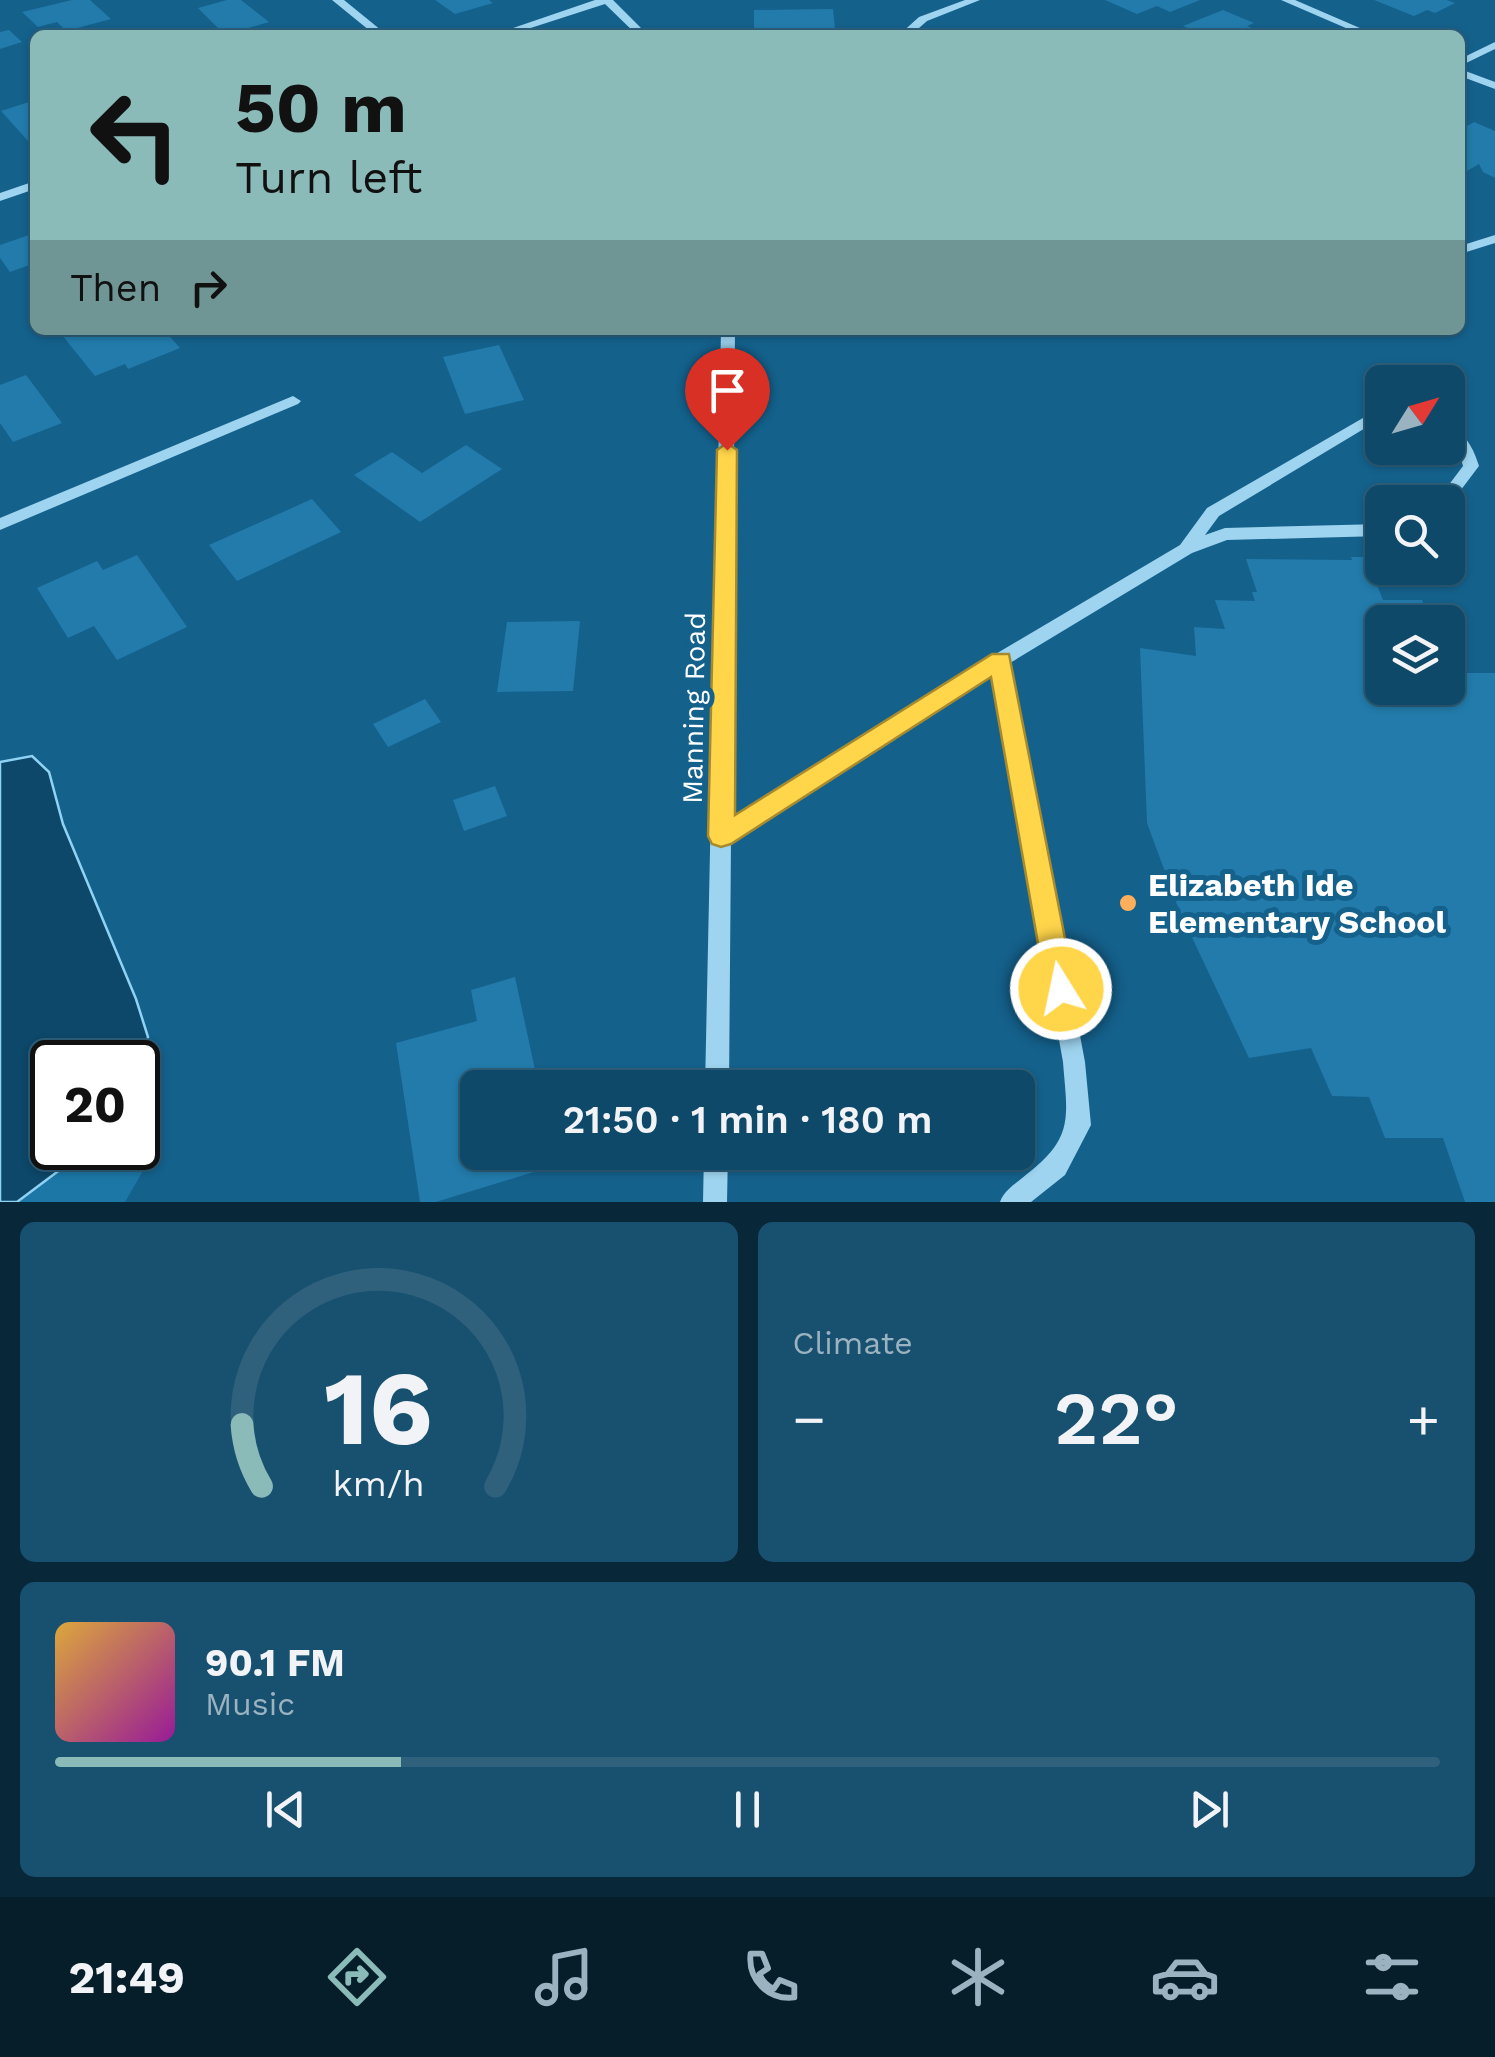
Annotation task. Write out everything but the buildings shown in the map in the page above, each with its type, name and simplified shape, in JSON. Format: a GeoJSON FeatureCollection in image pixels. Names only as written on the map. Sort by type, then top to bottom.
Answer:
{"type":"FeatureCollection","features":[{"type":"Feature","properties":{"kind":"street"},"geometry":{"type":"LineString","coordinates":[[337,0],[376,30]]}},
{"type":"Feature","properties":{"kind":"street"},"geometry":{"type":"LineString","coordinates":[[513,30],[606,0],[638,30]]}},
{"type":"Feature","properties":{"kind":"street"},"geometry":{"type":"LineString","coordinates":[[910,30],[975,0]]}},
{"type":"Feature","properties":{"kind":"street"},"geometry":{"type":"LineString","coordinates":[[1286,0],[1359,30]]}},
{"type":"Feature","properties":{"kind":"street"},"geometry":{"type":"LineString","coordinates":[[1465,60],[1495,45]]}},
{"type":"Feature","properties":{"kind":"street"},"geometry":{"type":"LineString","coordinates":[[1465,74],[1495,86]]}},
{"type":"Feature","properties":{"kind":"street"},"geometry":{"type":"LineString","coordinates":[[0,197],[30,188]]}},
{"type":"Feature","properties":{"kind":"street"},"geometry":{"type":"LineString","coordinates":[[1465,249],[1495,240]]}},
{"type":"Feature","properties":{"kind":"street","name":"Manning Road"},"geometry":{"type":"LineString","coordinates":[[717,1070],[728,335]]}},
{"type":"Feature","properties":{"kind":"street"},"geometry":{"type":"LineString","coordinates":[[0,524],[293,400]]}},
{"type":"Feature","properties":{"kind":"street"},"geometry":{"type":"LineString","coordinates":[[1186,550],[1213,512],[1365,422]]}},
{"type":"Feature","properties":{"kind":"street"},"geometry":{"type":"LineString","coordinates":[[1457,485],[1471,466],[1465,449]]}},
{"type":"Feature","properties":{"kind":"street"},"geometry":{"type":"LineString","coordinates":[[721,836],[1000,660],[1186,550],[1225,534],[1365,530]]}},
{"type":"Feature","properties":{"kind":"street"},"geometry":{"type":"LineString","coordinates":[[1000,660],[1074,1062],[1079,1125],[1056,1166],[1012,1202]]}},
{"type":"Feature","properties":{"kind":"street"},"geometry":{"type":"LineString","coordinates":[[715,1202],[716,1170]]}},
{"type":"Feature","properties":{"kind":"shaded area"},"geometry":{"type":"Polygon","coordinates":[[[32,756],[49,772],[63,824],[148,1037],[30,1040],[30,1170],[60,1170],[17,1202],[0,1202],[0,762],[32,756]]]}},
{"type":"Feature","properties":{"kind":"shaded area"},"geometry":{"type":"Polygon","coordinates":[[[60,1170],[143,1170],[125,1202],[17,1202],[60,1170]]]}},
{"type":"Feature","properties":{"kind":"place","name":"Elizabeth Ide Elementary School"},"geometry":{"type":"Point","coordinates":[1128,903]}},
{"type":"Feature","properties":{"kind":"route"},"geometry":{"type":"LineString","coordinates":[[727,450],[721,836],[1000,660],[1061,989]]}}]}
